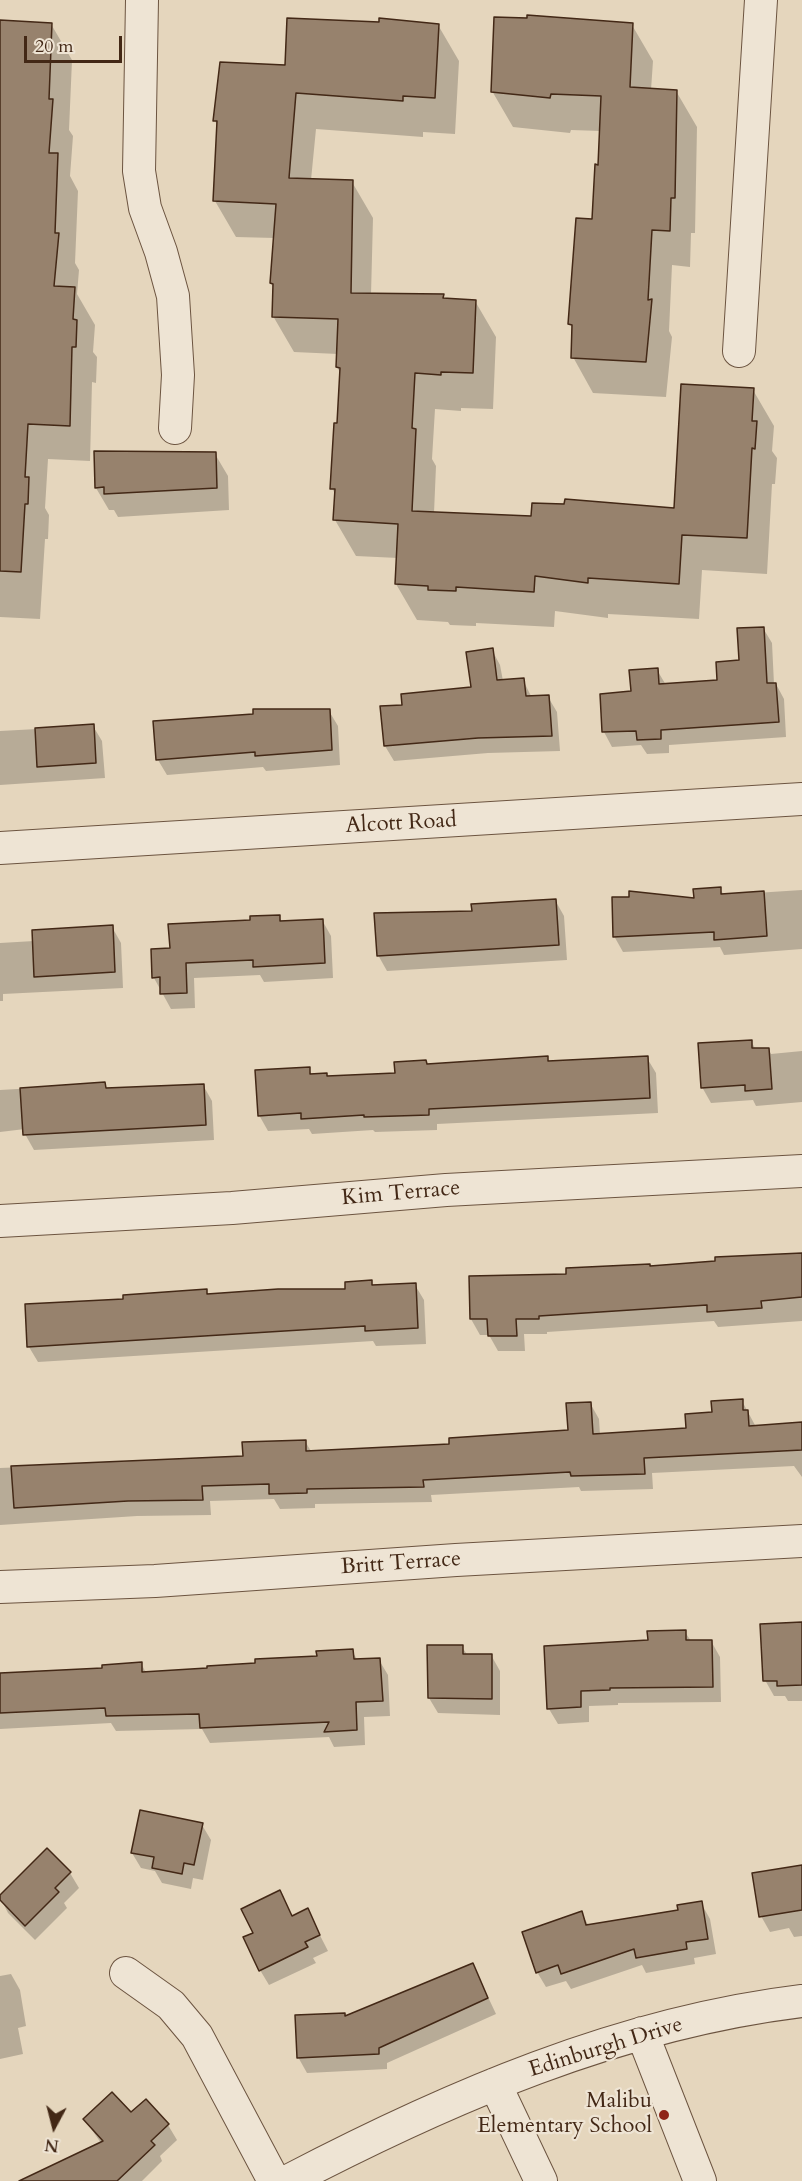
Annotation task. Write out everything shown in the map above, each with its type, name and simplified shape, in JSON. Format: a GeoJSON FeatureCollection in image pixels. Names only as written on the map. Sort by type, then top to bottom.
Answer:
{"type":"FeatureCollection","features":[{"type":"Feature","properties":{"kind":"street"},"geometry":{"type":"LineString","coordinates":[[142,0],[139,171],[145,208],[161,252],[173,296],[178,375],[175,428]]}},
{"type":"Feature","properties":{"kind":"street"},"geometry":{"type":"LineString","coordinates":[[739,351],[761,0]]}},
{"type":"Feature","properties":{"kind":"street","name":"Alcott Road"},"geometry":{"type":"LineString","coordinates":[[0,848],[802,799]]}},
{"type":"Feature","properties":{"kind":"street","name":"Kim Terrace"},"geometry":{"type":"LineString","coordinates":[[0,1221],[232,1208],[446,1190],[802,1171]]}},
{"type":"Feature","properties":{"kind":"street","name":"Britt Terrace"},"geometry":{"type":"LineString","coordinates":[[0,1587],[155,1581],[456,1560],[802,1540]]}},
{"type":"Feature","properties":{"kind":"street"},"geometry":{"type":"LineString","coordinates":[[126,1973],[171,2006],[197,2036],[274,2181]]}},
{"type":"Feature","properties":{"kind":"street","name":"Edinburgh Drive"},"geometry":{"type":"LineString","coordinates":[[288,2181],[365,2141],[495,2084],[567,2057],[642,2033],[736,2012],[802,2001]]}},
{"type":"Feature","properties":{"kind":"street"},"geometry":{"type":"LineString","coordinates":[[642,2033],[700,2181]]}},
{"type":"Feature","properties":{"kind":"street"},"geometry":{"type":"LineString","coordinates":[[495,2084],[541,2181]]}},
{"type":"Feature","properties":{"kind":"building"},"geometry":{"type":"Polygon","coordinates":[[[527,15],[633,23],[630,87],[677,90],[675,198],[671,198],[670,231],[652,230],[648,300],[652,299],[646,362],[571,358],[572,325],[568,324],[576,218],[592,219],[595,164],[598,165],[601,96],[551,94],[550,98],[491,92],[494,17],[527,18],[527,15]]]}},
{"type":"Feature","properties":{"kind":"building"},"geometry":{"type":"Polygon","coordinates":[[[287,18],[379,22],[379,18],[439,24],[435,98],[403,96],[403,101],[296,93],[289,178],[353,180],[351,293],[444,294],[443,298],[476,300],[473,373],[441,372],[441,375],[415,373],[412,428],[416,429],[412,511],[531,516],[532,503],[564,504],[565,499],[674,508],[681,384],[754,388],[752,421],[757,421],[755,449],[752,448],[747,538],[682,535],[679,584],[588,578],[588,583],[535,576],[534,592],[456,587],[456,591],[428,590],[428,586],[395,584],[398,524],[333,520],[335,489],[330,489],[340,368],[336,367],[338,319],[272,317],[273,284],[270,283],[276,204],[213,201],[217,121],[213,121],[220,62],[285,65],[287,18]]]}},
{"type":"Feature","properties":{"kind":"building"},"geometry":{"type":"Polygon","coordinates":[[[0,20],[52,23],[49,99],[53,99],[49,153],[58,153],[55,233],[59,233],[54,286],[75,287],[73,319],[77,320],[76,347],[72,347],[70,426],[28,424],[25,477],[29,477],[28,504],[25,504],[21,572],[0,571],[0,20]]]}},
{"type":"Feature","properties":{"kind":"building"},"geometry":{"type":"Polygon","coordinates":[[[94,451],[216,452],[217,488],[104,494],[104,487],[95,488],[94,451]]]}},
{"type":"Feature","properties":{"kind":"building"},"geometry":{"type":"Polygon","coordinates":[[[764,627],[767,683],[776,683],[779,722],[661,730],[661,739],[637,740],[636,731],[602,732],[600,694],[631,691],[629,670],[658,668],[659,684],[717,680],[716,662],[739,660],[737,628],[764,627]]]}},
{"type":"Feature","properties":{"kind":"building"},"geometry":{"type":"Polygon","coordinates":[[[493,648],[497,680],[524,678],[526,696],[549,695],[552,736],[478,738],[384,746],[380,706],[402,705],[401,694],[471,687],[466,652],[493,648]]]}},
{"type":"Feature","properties":{"kind":"building"},"geometry":{"type":"Polygon","coordinates":[[[253,709],[330,709],[332,750],[255,756],[255,752],[156,760],[153,721],[253,714],[253,709]]]}},
{"type":"Feature","properties":{"kind":"building"},"geometry":{"type":"Polygon","coordinates":[[[94,724],[96,763],[37,767],[35,728],[94,724]]]}},
{"type":"Feature","properties":{"kind":"building"},"geometry":{"type":"Polygon","coordinates":[[[721,887],[721,894],[764,891],[767,936],[714,940],[714,932],[613,937],[612,897],[629,897],[629,891],[694,898],[693,889],[721,887]]]}},
{"type":"Feature","properties":{"kind":"building"},"geometry":{"type":"Polygon","coordinates":[[[556,899],[559,945],[377,956],[374,913],[472,911],[471,904],[556,899]]]}},
{"type":"Feature","properties":{"kind":"building"},"geometry":{"type":"Polygon","coordinates":[[[280,915],[280,921],[323,919],[325,963],[253,967],[253,960],[186,963],[187,993],[160,994],[160,977],[152,978],[151,949],[170,948],[168,924],[250,920],[250,916],[280,915]]]}},
{"type":"Feature","properties":{"kind":"building"},"geometry":{"type":"Polygon","coordinates":[[[113,925],[115,972],[34,977],[32,930],[113,925]]]}},
{"type":"Feature","properties":{"kind":"building"},"geometry":{"type":"Polygon","coordinates":[[[752,1040],[752,1048],[769,1048],[772,1089],[745,1091],[745,1085],[701,1088],[698,1043],[752,1040]]]}},
{"type":"Feature","properties":{"kind":"building"},"geometry":{"type":"Polygon","coordinates":[[[548,1056],[548,1061],[648,1056],[650,1098],[429,1109],[429,1115],[364,1117],[364,1115],[301,1119],[301,1113],[258,1116],[255,1070],[310,1067],[310,1074],[327,1073],[327,1076],[395,1073],[394,1062],[426,1060],[427,1064],[548,1056]]]}},
{"type":"Feature","properties":{"kind":"building"},"geometry":{"type":"Polygon","coordinates":[[[105,1082],[106,1088],[204,1084],[206,1125],[23,1135],[20,1088],[105,1082]]]}},
{"type":"Feature","properties":{"kind":"building"},"geometry":{"type":"Polygon","coordinates":[[[802,1253],[802,1297],[761,1301],[762,1308],[707,1312],[707,1305],[539,1316],[539,1319],[516,1319],[517,1336],[488,1336],[487,1319],[470,1319],[469,1276],[566,1274],[566,1268],[650,1264],[650,1266],[715,1261],[715,1257],[802,1253]]]}},
{"type":"Feature","properties":{"kind":"building"},"geometry":{"type":"Polygon","coordinates":[[[372,1280],[372,1285],[416,1283],[418,1328],[365,1331],[365,1326],[27,1347],[25,1304],[123,1299],[123,1295],[207,1289],[207,1294],[278,1289],[345,1289],[345,1282],[372,1280]]]}},
{"type":"Feature","properties":{"kind":"building"},"geometry":{"type":"Polygon","coordinates":[[[743,1399],[743,1410],[748,1410],[749,1426],[802,1422],[802,1450],[644,1458],[645,1474],[571,1476],[570,1472],[423,1480],[424,1487],[307,1489],[307,1493],[269,1494],[269,1484],[202,1486],[203,1500],[128,1501],[14,1508],[11,1466],[243,1456],[242,1442],[306,1440],[306,1451],[449,1444],[449,1438],[568,1430],[566,1403],[591,1402],[593,1434],[686,1428],[685,1414],[712,1412],[711,1401],[743,1399]]]}},
{"type":"Feature","properties":{"kind":"building"},"geometry":{"type":"Polygon","coordinates":[[[802,1622],[802,1685],[777,1686],[777,1681],[763,1681],[760,1624],[802,1622]]]}},
{"type":"Feature","properties":{"kind":"building"},"geometry":{"type":"Polygon","coordinates":[[[686,1630],[686,1640],[712,1640],[713,1687],[610,1688],[610,1690],[581,1691],[581,1707],[547,1709],[544,1646],[648,1640],[647,1631],[686,1630]]]}},
{"type":"Feature","properties":{"kind":"building"},"geometry":{"type":"Polygon","coordinates":[[[427,1645],[463,1645],[463,1654],[492,1654],[492,1699],[428,1698],[427,1645]]]}},
{"type":"Feature","properties":{"kind":"building"},"geometry":{"type":"Polygon","coordinates":[[[353,1649],[354,1659],[380,1658],[383,1701],[356,1702],[357,1730],[324,1732],[329,1722],[200,1728],[199,1714],[106,1716],[105,1708],[0,1713],[0,1673],[102,1668],[102,1665],[142,1662],[142,1672],[207,1668],[207,1666],[255,1663],[255,1659],[317,1656],[316,1651],[353,1649]]]}},
{"type":"Feature","properties":{"kind":"building"},"geometry":{"type":"Polygon","coordinates":[[[140,1810],[203,1823],[194,1865],[184,1863],[182,1874],[152,1868],[154,1857],[131,1853],[140,1810]]]}},
{"type":"Feature","properties":{"kind":"building"},"geometry":{"type":"Polygon","coordinates":[[[47,1848],[71,1872],[55,1888],[59,1892],[25,1926],[0,1900],[0,1895],[47,1848]]]}},
{"type":"Feature","properties":{"kind":"building"},"geometry":{"type":"Polygon","coordinates":[[[802,1865],[802,1910],[759,1917],[752,1873],[802,1865]]]}},
{"type":"Feature","properties":{"kind":"building"},"geometry":{"type":"Polygon","coordinates":[[[280,1890],[292,1916],[308,1908],[320,1935],[305,1942],[308,1947],[259,1971],[243,1937],[253,1933],[241,1909],[280,1890]]]}},
{"type":"Feature","properties":{"kind":"building"},"geometry":{"type":"Polygon","coordinates":[[[702,1901],[708,1939],[686,1942],[687,1949],[636,1958],[634,1949],[561,1974],[558,1965],[536,1973],[522,1932],[582,1911],[586,1925],[678,1910],[677,1905],[702,1901]]]}},
{"type":"Feature","properties":{"kind":"building"},"geometry":{"type":"Polygon","coordinates":[[[473,1963],[488,1998],[379,2048],[379,2054],[297,2058],[295,2015],[345,2013],[345,2016],[473,1963]]]}},
{"type":"Feature","properties":{"kind":"building"},"geometry":{"type":"Polygon","coordinates":[[[112,2092],[131,2112],[146,2099],[169,2124],[151,2141],[155,2145],[117,2181],[19,2181],[103,2141],[83,2119],[112,2092]]]}},
{"type":"Feature","properties":{"kind":"place","name":"Malibu Elementary School"},"geometry":{"type":"Point","coordinates":[664,2115]}}]}
